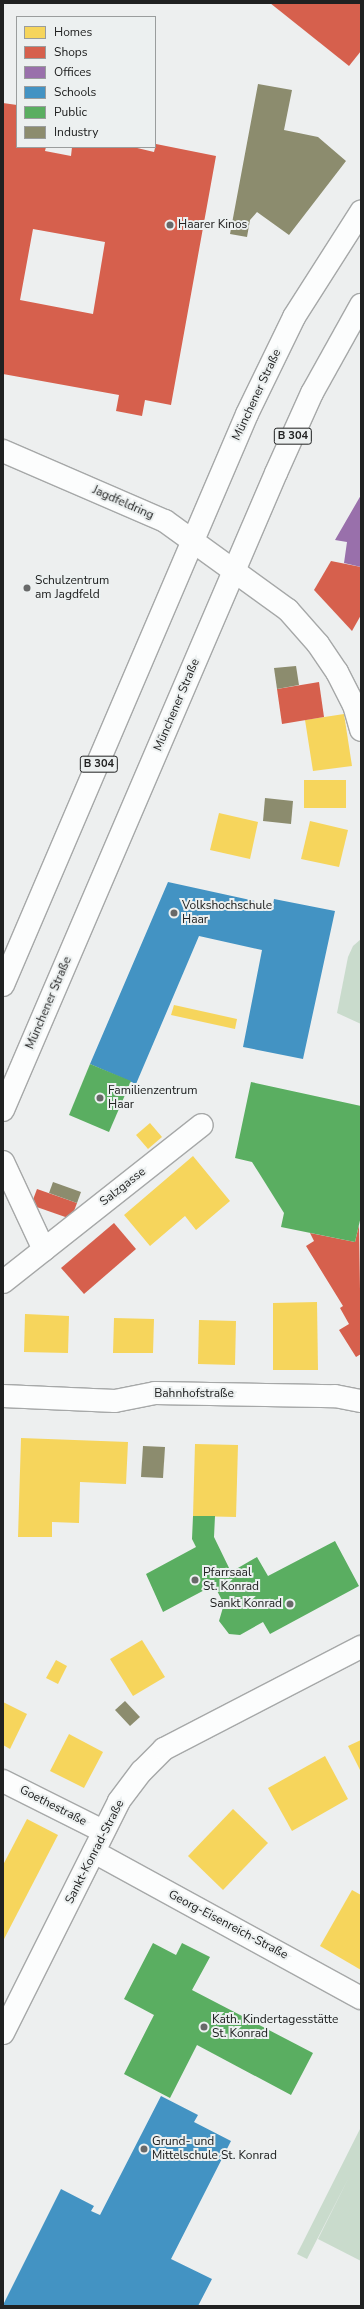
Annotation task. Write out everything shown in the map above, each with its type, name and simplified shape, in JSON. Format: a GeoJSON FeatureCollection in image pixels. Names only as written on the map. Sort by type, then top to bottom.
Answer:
{"type":"FeatureCollection","features":[{"type":"Feature","properties":{"kind":"street","name":"Münchener Straße"},"geometry":{"type":"LineString","coordinates":[[3,985],[247,414],[294,317],[361,212]]}},
{"type":"Feature","properties":{"kind":"street","name":"Münchener Straße"},"geometry":{"type":"LineString","coordinates":[[3,1110],[312,393],[361,305]]}},
{"type":"Feature","properties":{"kind":"street","name":"Jagdfeldring"},"geometry":{"type":"LineString","coordinates":[[3,451],[165,521],[288,610],[318,644],[337,672],[354,705],[361,730]]}},
{"type":"Feature","properties":{"kind":"street","name":"Salzgasse"},"geometry":{"type":"LineString","coordinates":[[3,1282],[202,1124]]}},
{"type":"Feature","properties":{"kind":"street"},"geometry":{"type":"LineString","coordinates":[[3,1162],[44,1250]]}},
{"type":"Feature","properties":{"kind":"street","name":"Bahnhofstraße"},"geometry":{"type":"LineString","coordinates":[[3,1396],[115,1401],[155,1392],[335,1396],[361,1401]]}},
{"type":"Feature","properties":{"kind":"street","name":"Sankt-Konrad-Straße"},"geometry":{"type":"LineString","coordinates":[[3,2033],[94,1852],[103,1831],[119,1801],[142,1771],[164,1749],[361,1647]]}},
{"type":"Feature","properties":{"kind":"street","name":"Goethestraße"},"geometry":{"type":"LineString","coordinates":[[3,1781],[103,1831]]}},
{"type":"Feature","properties":{"kind":"street","name":"Georg-Eisenreich-Straße"},"geometry":{"type":"LineString","coordinates":[[94,1852],[361,1998]]}},
{"type":"Feature","properties":{"kind":"green space"},"geometry":{"type":"Polygon","coordinates":[[[361,939],[361,1024],[337,1013],[348,957],[353,946],[361,939]]]}},
{"type":"Feature","properties":{"kind":"green space"},"geometry":{"type":"Polygon","coordinates":[[[361,2127],[361,2261],[318,2239],[348,2179],[307,2259],[297,2254],[361,2127]]]}},
{"type":"Feature","properties":{"kind":"building: Homes"},"geometry":{"type":"Polygon","coordinates":[[[344,714],[352,766],[313,771],[305,720],[344,714]]]}},
{"type":"Feature","properties":{"kind":"building: Homes"},"geometry":{"type":"Polygon","coordinates":[[[304,780],[346,780],[346,808],[304,808],[304,780]]]}},
{"type":"Feature","properties":{"kind":"building: Homes"},"geometry":{"type":"Polygon","coordinates":[[[219,813],[258,822],[250,859],[210,850],[219,813]]]}},
{"type":"Feature","properties":{"kind":"building: Homes"},"geometry":{"type":"Polygon","coordinates":[[[310,821],[348,830],[339,867],[301,859],[310,821]]]}},
{"type":"Feature","properties":{"kind":"building: Homes"},"geometry":{"type":"Polygon","coordinates":[[[174,1005],[237,1019],[235,1029],[171,1015],[174,1005]]]}},
{"type":"Feature","properties":{"kind":"building: Homes"},"geometry":{"type":"Polygon","coordinates":[[[150,1123],[162,1137],[148,1149],[136,1135],[150,1123]]]}},
{"type":"Feature","properties":{"kind":"building: Homes"},"geometry":{"type":"Polygon","coordinates":[[[193,1156],[230,1201],[196,1230],[185,1216],[150,1246],[124,1215],[193,1156]]]}},
{"type":"Feature","properties":{"kind":"building: Homes"},"geometry":{"type":"Polygon","coordinates":[[[317,1302],[318,1370],[273,1370],[273,1303],[317,1302]]]}},
{"type":"Feature","properties":{"kind":"building: Homes"},"geometry":{"type":"Polygon","coordinates":[[[25,1314],[69,1316],[68,1353],[24,1352],[25,1314]]]}},
{"type":"Feature","properties":{"kind":"building: Homes"},"geometry":{"type":"Polygon","coordinates":[[[114,1318],[154,1319],[153,1353],[113,1353],[114,1318]]]}},
{"type":"Feature","properties":{"kind":"building: Homes"},"geometry":{"type":"Polygon","coordinates":[[[199,1320],[236,1321],[235,1365],[198,1364],[199,1320]]]}},
{"type":"Feature","properties":{"kind":"building: Homes"},"geometry":{"type":"Polygon","coordinates":[[[21,1438],[128,1442],[126,1484],[80,1482],[79,1523],[52,1522],[52,1537],[18,1537],[21,1438]]]}},
{"type":"Feature","properties":{"kind":"building: Homes"},"geometry":{"type":"Polygon","coordinates":[[[195,1444],[238,1445],[236,1517],[193,1516],[195,1444]]]}},
{"type":"Feature","properties":{"kind":"building: Homes"},"geometry":{"type":"Polygon","coordinates":[[[142,1640],[165,1677],[133,1696],[110,1659],[142,1640]]]}},
{"type":"Feature","properties":{"kind":"building: Homes"},"geometry":{"type":"Polygon","coordinates":[[[56,1660],[67,1666],[58,1684],[46,1678],[56,1660]]]}},
{"type":"Feature","properties":{"kind":"building: Homes"},"geometry":{"type":"Polygon","coordinates":[[[3,1702],[27,1714],[10,1749],[3,1745],[3,1702]]]}},
{"type":"Feature","properties":{"kind":"building: Homes"},"geometry":{"type":"Polygon","coordinates":[[[69,1734],[103,1752],[84,1788],[50,1771],[69,1734]]]}},
{"type":"Feature","properties":{"kind":"building: Homes"},"geometry":{"type":"Polygon","coordinates":[[[361,1740],[361,1772],[348,1746],[361,1740]]]}},
{"type":"Feature","properties":{"kind":"building: Homes"},"geometry":{"type":"Polygon","coordinates":[[[325,1756],[348,1799],[292,1831],[268,1788],[325,1756]]]}},
{"type":"Feature","properties":{"kind":"building: Homes"},"geometry":{"type":"Polygon","coordinates":[[[233,1809],[268,1843],[223,1890],[188,1856],[233,1809]]]}},
{"type":"Feature","properties":{"kind":"building: Homes"},"geometry":{"type":"Polygon","coordinates":[[[27,1819],[58,1835],[3,1941],[3,1865],[27,1819]]]}},
{"type":"Feature","properties":{"kind":"building: Homes"},"geometry":{"type":"Polygon","coordinates":[[[352,1890],[361,1895],[361,1970],[320,1946],[352,1890]]]}},
{"type":"Feature","properties":{"kind":"building: Shops"},"geometry":{"type":"Polygon","coordinates":[[[270,3],[361,3],[361,51],[349,66],[270,3]]]}},
{"type":"Feature","properties":{"kind":"building: Shops"},"geometry":{"type":"Polygon","coordinates":[[[3,103],[16,105],[16,148],[46,148],[45,151],[71,156],[72,148],[137,148],[154,152],[156,144],[216,156],[171,405],[145,400],[142,416],[116,411],[119,395],[3,374],[3,103]],[[33,229],[20,300],[93,314],[105,242],[33,229]]]}},
{"type":"Feature","properties":{"kind":"building: Shops"},"geometry":{"type":"Polygon","coordinates":[[[331,561],[361,567],[361,615],[352,631],[314,590],[331,561]]]}},
{"type":"Feature","properties":{"kind":"building: Shops"},"geometry":{"type":"Polygon","coordinates":[[[319,682],[324,717],[282,724],[277,689],[319,682]]]}},
{"type":"Feature","properties":{"kind":"building: Shops"},"geometry":{"type":"Polygon","coordinates":[[[37,1189],[77,1203],[71,1219],[31,1205],[37,1189]]]}},
{"type":"Feature","properties":{"kind":"building: Shops"},"geometry":{"type":"Polygon","coordinates":[[[114,1223],[136,1249],[84,1294],[61,1268],[114,1223]]]}},
{"type":"Feature","properties":{"kind":"building: Shops"},"geometry":{"type":"Polygon","coordinates":[[[359,1225],[361,1354],[356,1357],[339,1330],[349,1324],[340,1308],[343,1306],[306,1246],[314,1241],[310,1233],[355,1242],[359,1225]]]}},
{"type":"Feature","properties":{"kind":"building: Offices"},"geometry":{"type":"Polygon","coordinates":[[[361,495],[361,567],[344,563],[347,542],[335,540],[361,495]]]}},
{"type":"Feature","properties":{"kind":"building: Schools"},"geometry":{"type":"Polygon","coordinates":[[[168,882],[273,905],[274,899],[335,911],[303,1059],[243,1047],[262,950],[199,936],[136,1084],[90,1064],[168,882]]]}},
{"type":"Feature","properties":{"kind":"building: Schools"},"geometry":{"type":"Polygon","coordinates":[[[161,2096],[198,2115],[194,2122],[231,2141],[171,2259],[212,2279],[198,2306],[3,2305],[61,2189],[94,2206],[91,2211],[100,2215],[161,2096]]]}},
{"type":"Feature","properties":{"kind":"building: Public","name":"Familienzentrum Haar"},"geometry":{"type":"Polygon","coordinates":[[[90,1064],[131,1081],[109,1132],[69,1115],[90,1064]]]}},
{"type":"Feature","properties":{"kind":"building: Public"},"geometry":{"type":"Polygon","coordinates":[[[251,1082],[361,1106],[361,1216],[355,1242],[281,1227],[284,1213],[252,1162],[235,1158],[251,1082]]]}},
{"type":"Feature","properties":{"kind":"building: Public"},"geometry":{"type":"Polygon","coordinates":[[[193,1516],[215,1516],[214,1537],[231,1572],[257,1557],[268,1576],[335,1541],[359,1586],[270,1634],[263,1622],[240,1635],[229,1634],[219,1621],[224,1604],[214,1585],[163,1612],[146,1574],[196,1547],[192,1539],[193,1516]]]}},
{"type":"Feature","properties":{"kind":"building: Public"},"geometry":{"type":"Polygon","coordinates":[[[153,1943],[176,1955],[182,1943],[210,1957],[192,1990],[313,2053],[291,2095],[197,2045],[170,2098],[124,2074],[154,2015],[124,1999],[153,1943]]]}},
{"type":"Feature","properties":{"kind":"building: Industry"},"geometry":{"type":"Polygon","coordinates":[[[258,84],[292,90],[284,130],[318,137],[346,161],[289,235],[257,212],[250,220],[247,237],[230,234],[258,84]]]}},
{"type":"Feature","properties":{"kind":"building: Industry"},"geometry":{"type":"Polygon","coordinates":[[[296,666],[299,685],[277,689],[274,668],[296,666]]]}},
{"type":"Feature","properties":{"kind":"building: Industry"},"geometry":{"type":"Polygon","coordinates":[[[265,798],[293,801],[291,824],[263,821],[265,798]]]}},
{"type":"Feature","properties":{"kind":"building: Industry"},"geometry":{"type":"Polygon","coordinates":[[[53,1182],[81,1192],[77,1203],[49,1193],[53,1182]]]}},
{"type":"Feature","properties":{"kind":"building: Industry"},"geometry":{"type":"Polygon","coordinates":[[[143,1446],[165,1447],[163,1478],[141,1477],[143,1446]]]}},
{"type":"Feature","properties":{"kind":"building: Industry"},"geometry":{"type":"Polygon","coordinates":[[[125,1701],[140,1717],[130,1726],[115,1710],[125,1701]]]}},
{"type":"Feature","properties":{"kind":"place","name":"Haarer Kinos"},"geometry":{"type":"Point","coordinates":[170,225]}},
{"type":"Feature","properties":{"kind":"place","name":"Schulzentrum am Jagdfeld"},"geometry":{"type":"Point","coordinates":[27,588]}},
{"type":"Feature","properties":{"kind":"place","name":"Volkshochschule Haar"},"geometry":{"type":"Point","coordinates":[174,913]}},
{"type":"Feature","properties":{"kind":"place","name":"Familienzentrum Haar"},"geometry":{"type":"Point","coordinates":[100,1098]}},
{"type":"Feature","properties":{"kind":"place","name":"Pfarrsaal St. Konrad"},"geometry":{"type":"Point","coordinates":[195,1580]}},
{"type":"Feature","properties":{"kind":"place","name":"Sankt Konrad"},"geometry":{"type":"Point","coordinates":[290,1604]}},
{"type":"Feature","properties":{"kind":"place","name":"Kath. Kindertagesstätte St. Konrad"},"geometry":{"type":"Point","coordinates":[204,2027]}},
{"type":"Feature","properties":{"kind":"place","name":"Grund- und Mittelschule St. Konrad"},"geometry":{"type":"Point","coordinates":[144,2149]}}]}
